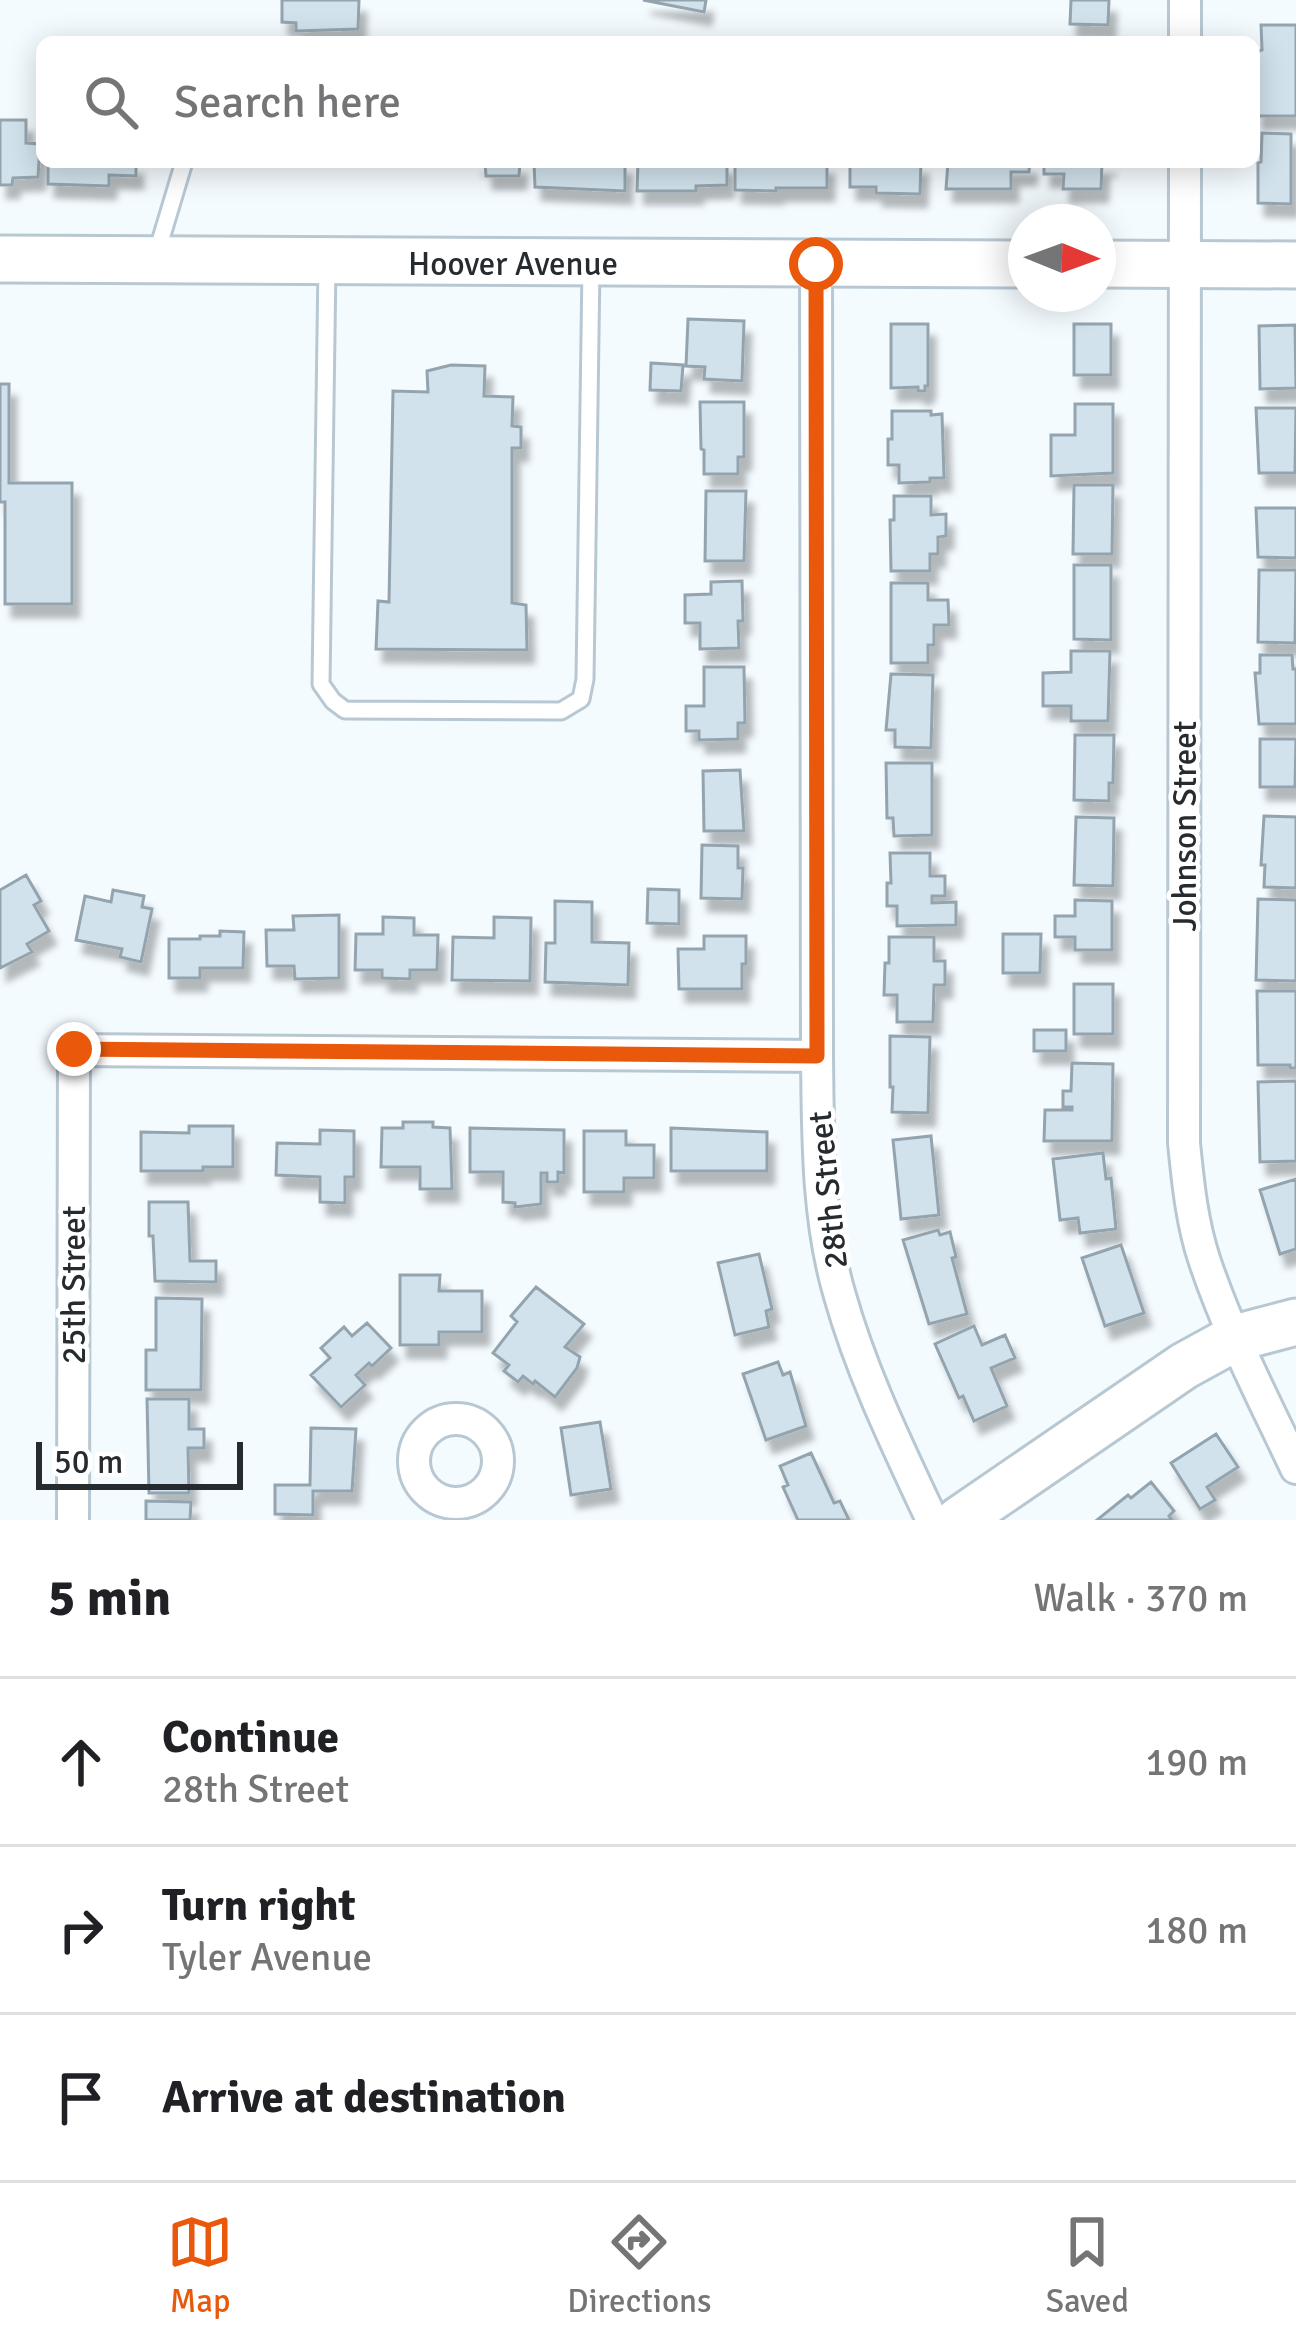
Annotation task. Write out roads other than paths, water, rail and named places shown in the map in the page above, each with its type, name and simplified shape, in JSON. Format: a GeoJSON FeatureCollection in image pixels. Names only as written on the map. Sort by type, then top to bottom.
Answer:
{"type":"FeatureCollection","features":[{"type":"Feature","properties":{"kind":"street"},"geometry":{"type":"LineString","coordinates":[[1185,0],[1185,36]]}},
{"type":"Feature","properties":{"kind":"street","name":"Johnson Street"},"geometry":{"type":"LineString","coordinates":[[1184,168],[1184,1143],[1191,1208],[1205,1261],[1296,1468]]}},
{"type":"Feature","properties":{"kind":"street","name":"Hoover Avenue"},"geometry":{"type":"LineString","coordinates":[[0,259],[1008,264]]}},
{"type":"Feature","properties":{"kind":"street","name":"28th Street"},"geometry":{"type":"LineString","coordinates":[[816,264],[817,1056],[824,1218],[839,1295],[877,1401],[932,1520]]}},
{"type":"Feature","properties":{"kind":"street"},"geometry":{"type":"LineString","coordinates":[[1116,264],[1296,266]]}},
{"type":"Feature","properties":{"kind":"street","name":"25th Street"},"geometry":{"type":"LineString","coordinates":[[73,1520],[74,1049],[817,1056]]}},
{"type":"Feature","properties":{"kind":"street"},"geometry":{"type":"LineString","coordinates":[[959,1520],[1184,1366],[1235,1338],[1296,1322]]}},
{"type":"Feature","properties":{"kind":"lane"},"geometry":{"type":"LineString","coordinates":[[154,260],[182,168]]}},
{"type":"Feature","properties":{"kind":"lane"},"geometry":{"type":"LineString","coordinates":[[328,262],[321,684],[345,710],[561,711],[581,699],[586,656],[591,264]]}}]}
